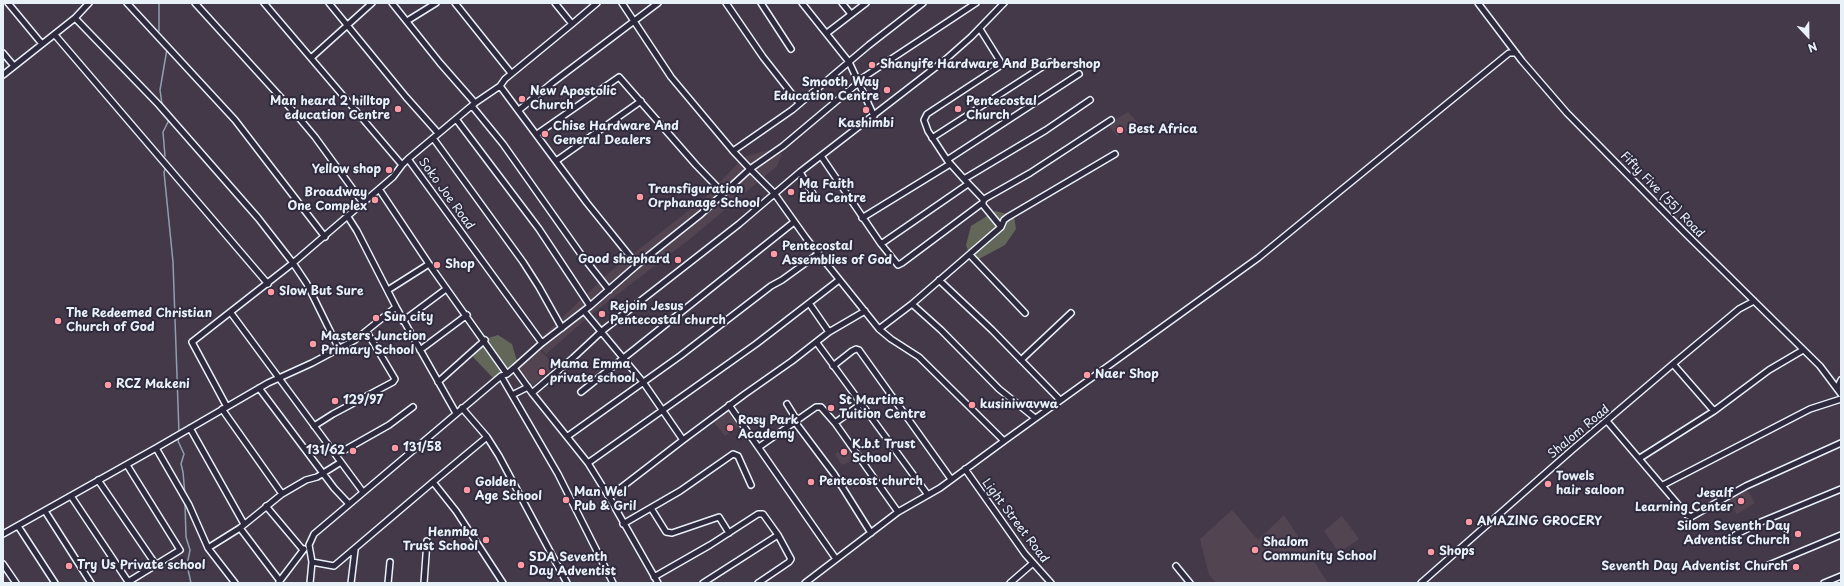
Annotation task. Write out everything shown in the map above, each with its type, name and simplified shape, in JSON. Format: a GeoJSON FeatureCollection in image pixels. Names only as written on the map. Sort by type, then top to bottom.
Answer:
{"type":"FeatureCollection","features":[{"type":"Feature","properties":{"kind":"street"},"geometry":{"type":"LineString","coordinates":[[8,3],[42,44]]}},
{"type":"Feature","properties":{"kind":"street"},"geometry":{"type":"LineString","coordinates":[[3,75],[55,35],[75,18],[89,3]]}},
{"type":"Feature","properties":{"kind":"street"},"geometry":{"type":"LineString","coordinates":[[127,3],[235,120],[325,237]]}},
{"type":"Feature","properties":{"kind":"street"},"geometry":{"type":"LineString","coordinates":[[195,3],[294,112],[315,137],[363,203]]}},
{"type":"Feature","properties":{"kind":"street","name":"Soko Joe Road"},"geometry":{"type":"LineString","coordinates":[[264,3],[402,165],[408,159],[542,343]]}},
{"type":"Feature","properties":{"kind":"street"},"geometry":{"type":"LineString","coordinates":[[329,3],[406,97],[438,133]]}},
{"type":"Feature","properties":{"kind":"street"},"geometry":{"type":"LineString","coordinates":[[311,58],[372,3]]}},
{"type":"Feature","properties":{"kind":"street"},"geometry":{"type":"LineString","coordinates":[[392,3],[474,104],[580,253],[609,290]]}},
{"type":"Feature","properties":{"kind":"street"},"geometry":{"type":"LineString","coordinates":[[407,21],[436,3]]}},
{"type":"Feature","properties":{"kind":"street"},"geometry":{"type":"LineString","coordinates":[[455,3],[511,73]]}},
{"type":"Feature","properties":{"kind":"street"},"geometry":{"type":"LineString","coordinates":[[555,3],[572,24]]}},
{"type":"Feature","properties":{"kind":"street"},"geometry":{"type":"LineString","coordinates":[[622,3],[671,77],[734,151],[774,193],[818,254],[879,329],[891,339],[919,357],[1004,441]]}},
{"type":"Feature","properties":{"kind":"street"},"geometry":{"type":"LineString","coordinates":[[519,110],[552,83],[658,3]]}},
{"type":"Feature","properties":{"kind":"street"},"geometry":{"type":"LineString","coordinates":[[726,3],[763,57],[799,103]]}},
{"type":"Feature","properties":{"kind":"street"},"geometry":{"type":"LineString","coordinates":[[761,3],[791,49]]}},
{"type":"Feature","properties":{"kind":"street"},"geometry":{"type":"LineString","coordinates":[[802,3],[849,62],[874,116]]}},
{"type":"Feature","properties":{"kind":"street"},"geometry":{"type":"LineString","coordinates":[[842,3],[851,14]]}},
{"type":"Feature","properties":{"kind":"street"},"geometry":{"type":"LineString","coordinates":[[827,33],[866,3]]}},
{"type":"Feature","properties":{"kind":"street"},"geometry":{"type":"LineString","coordinates":[[734,151],[784,116],[923,3]]}},
{"type":"Feature","properties":{"kind":"street"},"geometry":{"type":"LineString","coordinates":[[240,528],[279,582],[303,550],[309,545],[314,534],[462,408],[501,376],[507,374],[542,343],[584,311],[637,265],[701,214],[750,169],[783,146],[858,82],[976,3]]}},
{"type":"Feature","properties":{"kind":"street"},"geometry":{"type":"LineString","coordinates":[[532,393],[602,331],[739,224],[774,193],[820,156],[945,60],[980,29],[1004,3]]}},
{"type":"Feature","properties":{"kind":"street","name":"Fifty Five (55) Road"},"geometry":{"type":"LineString","coordinates":[[1478,3],[1516,54],[1567,112],[1820,366],[1841,394]]}},
{"type":"Feature","properties":{"kind":"street"},"geometry":{"type":"LineString","coordinates":[[408,159],[474,104],[500,86],[511,73],[572,24],[593,4]]}},
{"type":"Feature","properties":{"kind":"street"},"geometry":{"type":"LineString","coordinates":[[75,18],[159,105],[238,194],[293,263],[307,284],[339,349]]}},
{"type":"Feature","properties":{"kind":"street"},"geometry":{"type":"LineString","coordinates":[[980,29],[1000,61],[1000,65],[927,114],[924,123],[932,138],[949,162],[984,202],[1001,227]]}},
{"type":"Feature","properties":{"kind":"street"},"geometry":{"type":"LineString","coordinates":[[55,35],[268,284]]}},
{"type":"Feature","properties":{"kind":"street"},"geometry":{"type":"LineString","coordinates":[[3,53],[14,66]]}},
{"type":"Feature","properties":{"kind":"street"},"geometry":{"type":"LineString","coordinates":[[806,583],[898,512],[952,479],[1258,258],[1509,53],[1516,54]]}},
{"type":"Feature","properties":{"kind":"street"},"geometry":{"type":"LineString","coordinates":[[932,138],[1050,62]]}},
{"type":"Feature","properties":{"kind":"street"},"geometry":{"type":"LineString","coordinates":[[862,218],[949,162],[1079,74]]}},
{"type":"Feature","properties":{"kind":"street"},"geometry":{"type":"LineString","coordinates":[[537,134],[617,78],[622,78],[691,160],[723,193]]}},
{"type":"Feature","properties":{"kind":"street"},"geometry":{"type":"LineString","coordinates":[[500,86],[599,219],[637,265]]}},
{"type":"Feature","properties":{"kind":"street"},"geometry":{"type":"LineString","coordinates":[[964,180],[1046,130],[1090,100]]}},
{"type":"Feature","properties":{"kind":"street"},"geometry":{"type":"LineString","coordinates":[[556,161],[641,101]]}},
{"type":"Feature","properties":{"kind":"street"},"geometry":{"type":"LineString","coordinates":[[456,119],[539,229],[590,306]]}},
{"type":"Feature","properties":{"kind":"street"},"geometry":{"type":"LineString","coordinates":[[820,156],[881,244],[896,264],[900,264],[981,204],[1042,166],[1110,120]]}},
{"type":"Feature","properties":{"kind":"street"},"geometry":{"type":"LineString","coordinates":[[433,138],[523,262],[562,328]]}},
{"type":"Feature","properties":{"kind":"street"},"geometry":{"type":"LineString","coordinates":[[879,329],[912,304],[970,255],[1001,227],[1004,220],[1008,217],[1115,154]]}},
{"type":"Feature","properties":{"kind":"street"},"geometry":{"type":"LineString","coordinates":[[282,494],[224,408],[192,342],[268,284],[325,237],[398,173],[402,165]]}},
{"type":"Feature","properties":{"kind":"street"},"geometry":{"type":"LineString","coordinates":[[800,172],[813,194]]}},
{"type":"Feature","properties":{"kind":"street"},"geometry":{"type":"LineString","coordinates":[[881,244],[968,184]]}},
{"type":"Feature","properties":{"kind":"street"},"geometry":{"type":"LineString","coordinates":[[379,189],[446,289],[485,340],[507,374]]}},
{"type":"Feature","properties":{"kind":"street"},"geometry":{"type":"LineString","coordinates":[[348,217],[396,307],[456,413]]}},
{"type":"Feature","properties":{"kind":"street"},"geometry":{"type":"LineString","coordinates":[[581,392],[794,222]]}},
{"type":"Feature","properties":{"kind":"street"},"geometry":{"type":"LineString","coordinates":[[568,436],[771,286],[782,280],[818,254]]}},
{"type":"Feature","properties":{"kind":"street"},"geometry":{"type":"LineString","coordinates":[[970,255],[1025,313]]}},
{"type":"Feature","properties":{"kind":"street"},"geometry":{"type":"LineString","coordinates":[[388,290],[429,264]]}},
{"type":"Feature","properties":{"kind":"street"},"geometry":{"type":"LineString","coordinates":[[588,463],[756,344],[840,280]]}},
{"type":"Feature","properties":{"kind":"street"},"geometry":{"type":"LineString","coordinates":[[939,280],[959,297],[1060,400]]}},
{"type":"Feature","properties":{"kind":"street"},"geometry":{"type":"LineString","coordinates":[[404,321],[446,289]]}},
{"type":"Feature","properties":{"kind":"street","name":"Shalom Road"},"geometry":{"type":"LineString","coordinates":[[1421,583],[1673,364],[1739,309],[1754,301]]}},
{"type":"Feature","properties":{"kind":"street"},"geometry":{"type":"LineString","coordinates":[[809,303],[829,332]]}},
{"type":"Feature","properties":{"kind":"street"},"geometry":{"type":"LineString","coordinates":[[912,304],[941,330],[999,389],[1035,418]]}},
{"type":"Feature","properties":{"kind":"street"},"geometry":{"type":"LineString","coordinates":[[3,534],[127,465],[259,388],[339,349],[367,332],[396,307]]}},
{"type":"Feature","properties":{"kind":"street"},"geometry":{"type":"LineString","coordinates":[[584,311],[643,382],[683,440]]}},
{"type":"Feature","properties":{"kind":"street"},"geometry":{"type":"LineString","coordinates":[[609,497],[729,405],[817,343],[829,332],[865,311]]}},
{"type":"Feature","properties":{"kind":"street"},"geometry":{"type":"LineString","coordinates":[[231,313],[362,492]]}},
{"type":"Feature","properties":{"kind":"street"},"geometry":{"type":"LineString","coordinates":[[1021,360],[1071,313]]}},
{"type":"Feature","properties":{"kind":"street"},"geometry":{"type":"LineString","coordinates":[[420,350],[467,315]]}},
{"type":"Feature","properties":{"kind":"street"},"geometry":{"type":"LineString","coordinates":[[314,426],[332,414],[393,382],[395,378],[367,332]]}},
{"type":"Feature","properties":{"kind":"street"},"geometry":{"type":"LineString","coordinates":[[438,382],[485,340]]}},
{"type":"Feature","properties":{"kind":"street"},"geometry":{"type":"LineString","coordinates":[[817,343],[928,495]]}},
{"type":"Feature","properties":{"kind":"street"},"geometry":{"type":"LineString","coordinates":[[833,366],[852,351],[856,349],[859,350],[952,479]]}},
{"type":"Feature","properties":{"kind":"street"},"geometry":{"type":"LineString","coordinates":[[1640,458],[1714,412],[1769,370],[1803,350]]}},
{"type":"Feature","properties":{"kind":"street"},"geometry":{"type":"LineString","coordinates":[[1673,364],[1714,412]]}},
{"type":"Feature","properties":{"kind":"street"},"geometry":{"type":"LineString","coordinates":[[514,368],[588,463],[658,583]]}},
{"type":"Feature","properties":{"kind":"street"},"geometry":{"type":"LineString","coordinates":[[501,376],[558,474],[613,583]]}},
{"type":"Feature","properties":{"kind":"street"},"geometry":{"type":"LineString","coordinates":[[1836,388],[1841,380]]}},
{"type":"Feature","properties":{"kind":"street"},"geometry":{"type":"LineString","coordinates":[[512,395],[528,387]]}},
{"type":"Feature","properties":{"kind":"street"},"geometry":{"type":"LineString","coordinates":[[259,388],[323,473],[349,504]]}},
{"type":"Feature","properties":{"kind":"street"},"geometry":{"type":"LineString","coordinates":[[1663,485],[1810,409],[1841,399]]}},
{"type":"Feature","properties":{"kind":"street"},"geometry":{"type":"LineString","coordinates":[[787,404],[795,417],[796,422],[834,474],[871,533]]}},
{"type":"Feature","properties":{"kind":"street"},"geometry":{"type":"LineString","coordinates":[[835,423],[861,404]]}},
{"type":"Feature","properties":{"kind":"street"},"geometry":{"type":"LineString","coordinates":[[729,405],[836,559]]}},
{"type":"Feature","properties":{"kind":"street"},"geometry":{"type":"LineString","coordinates":[[336,455],[389,425],[414,406],[413,407]]}},
{"type":"Feature","properties":{"kind":"street"},"geometry":{"type":"LineString","coordinates":[[759,447],[818,406],[822,407],[898,512]]}},
{"type":"Feature","properties":{"kind":"street"},"geometry":{"type":"LineString","coordinates":[[462,408],[487,438],[511,477],[567,583]]}},
{"type":"Feature","properties":{"kind":"street"},"geometry":{"type":"LineString","coordinates":[[1607,421],[1687,514],[1693,516],[1746,486],[1841,443]]}},
{"type":"Feature","properties":{"kind":"street"},"geometry":{"type":"LineString","coordinates":[[190,428],[244,524]]}},
{"type":"Feature","properties":{"kind":"street"},"geometry":{"type":"LineString","coordinates":[[312,562],[333,566],[355,550],[433,482],[487,438]]}},
{"type":"Feature","properties":{"kind":"street"},"geometry":{"type":"LineString","coordinates":[[156,448],[189,505],[208,548],[235,583]]}},
{"type":"Feature","properties":{"kind":"street"},"geometry":{"type":"LineString","coordinates":[[623,524],[680,491],[733,454],[738,456],[751,485]]}},
{"type":"Feature","properties":{"kind":"street"},"geometry":{"type":"LineString","coordinates":[[208,548],[240,528],[282,494],[341,462]]}},
{"type":"Feature","properties":{"kind":"street"},"geometry":{"type":"LineString","coordinates":[[71,496],[129,582],[180,550],[127,465]]}},
{"type":"Feature","properties":{"kind":"street","name":"Light Street Road"},"geometry":{"type":"LineString","coordinates":[[965,469],[1004,526],[1051,583]]}},
{"type":"Feature","properties":{"kind":"street"},"geometry":{"type":"LineString","coordinates":[[98,480],[156,565]]}},
{"type":"Feature","properties":{"kind":"street"},"geometry":{"type":"LineString","coordinates":[[433,482],[456,511],[503,583]]}},
{"type":"Feature","properties":{"kind":"street"},"geometry":{"type":"LineString","coordinates":[[1735,535],[1761,522],[1841,489]]}},
{"type":"Feature","properties":{"kind":"street"},"geometry":{"type":"LineString","coordinates":[[266,506],[303,550]]}},
{"type":"Feature","properties":{"kind":"street"},"geometry":{"type":"LineString","coordinates":[[651,508],[666,532],[672,533],[719,517],[729,533]]}},
{"type":"Feature","properties":{"kind":"street"},"geometry":{"type":"LineString","coordinates":[[45,511],[91,583]]}},
{"type":"Feature","properties":{"kind":"street"},"geometry":{"type":"LineString","coordinates":[[654,577],[762,513],[778,535],[791,559],[789,562],[758,583]]}},
{"type":"Feature","properties":{"kind":"street"},"geometry":{"type":"LineString","coordinates":[[18,526],[55,583]]}},
{"type":"Feature","properties":{"kind":"street"},"geometry":{"type":"LineString","coordinates":[[703,583],[778,535]]}},
{"type":"Feature","properties":{"kind":"street"},"geometry":{"type":"LineString","coordinates":[[1764,567],[1841,535]]}},
{"type":"Feature","properties":{"kind":"street"},"geometry":{"type":"LineString","coordinates":[[424,583],[427,541]]}},
{"type":"Feature","properties":{"kind":"street"},"geometry":{"type":"LineString","coordinates":[[309,545],[312,562],[310,583]]}},
{"type":"Feature","properties":{"kind":"street"},"geometry":{"type":"LineString","coordinates":[[351,583],[355,550]]}},
{"type":"Feature","properties":{"kind":"street"},"geometry":{"type":"LineString","coordinates":[[388,583],[390,562]]}},
{"type":"Feature","properties":{"kind":"street"},"geometry":{"type":"LineString","coordinates":[[1010,583],[1033,563]]}},
{"type":"Feature","properties":{"kind":"street"},"geometry":{"type":"LineString","coordinates":[[3,564],[16,583]]}},
{"type":"Feature","properties":{"kind":"street"},"geometry":{"type":"LineString","coordinates":[[1176,566],[1190,583]]}},
{"type":"Feature","properties":{"kind":"street"},"geometry":{"type":"LineString","coordinates":[[1824,583],[1841,576]]}},
{"type":"Feature","properties":{"kind":"shaded area","name":"Best Africa"},"geometry":{"type":"Polygon","coordinates":[[[1128,112],[1139,124],[1117,136],[1108,124],[1128,112]]]}},
{"type":"Feature","properties":{"kind":"shaded area"},"geometry":{"type":"Polygon","coordinates":[[[768,150],[782,154],[777,166],[690,239],[593,313],[546,354],[538,346],[544,335],[611,271],[705,198],[744,157],[768,150]]]}},
{"type":"Feature","properties":{"kind":"shaded area"},"geometry":{"type":"Polygon","coordinates":[[[539,349],[555,366],[533,385],[518,368],[539,349]]]}},
{"type":"Feature","properties":{"kind":"shaded area"},"geometry":{"type":"Polygon","coordinates":[[[728,407],[741,425],[725,436],[712,420],[728,407]]]}},
{"type":"Feature","properties":{"kind":"shaded area"},"geometry":{"type":"Polygon","coordinates":[[[849,445],[859,458],[842,465],[835,454],[849,445]]]}},
{"type":"Feature","properties":{"kind":"shaded area","name":"Jesalf Learning Center"},"geometry":{"type":"Polygon","coordinates":[[[1745,487],[1755,503],[1737,514],[1727,499],[1745,487]]]}},
{"type":"Feature","properties":{"kind":"shaded area","name":"Shalom Community School"},"geometry":{"type":"Polygon","coordinates":[[[1232,510],[1258,540],[1284,515],[1328,583],[1217,583],[1209,575],[1200,539],[1232,510]]]}},
{"type":"Feature","properties":{"kind":"shaded area"},"geometry":{"type":"Polygon","coordinates":[[[1342,516],[1359,539],[1339,553],[1324,531],[1342,516]]]}},
{"type":"Feature","properties":{"kind":"green space"},"geometry":{"type":"Polygon","coordinates":[[[995,211],[1014,216],[1016,229],[1005,245],[979,259],[970,256],[966,245],[971,226],[995,211]]]}},
{"type":"Feature","properties":{"kind":"green space"},"geometry":{"type":"Polygon","coordinates":[[[498,335],[512,344],[517,361],[509,374],[495,380],[473,357],[479,341],[498,335]]]}},
{"type":"Feature","properties":{"kind":"waterway"},"geometry":{"type":"LineString","coordinates":[[159,3],[159,31]]}},
{"type":"Feature","properties":{"kind":"waterway"},"geometry":{"type":"LineString","coordinates":[[162,104],[160,90],[167,49]]}},
{"type":"Feature","properties":{"kind":"waterway"},"geometry":{"type":"LineString","coordinates":[[165,156],[163,132],[169,120]]}},
{"type":"Feature","properties":{"kind":"waterway"},"geometry":{"type":"LineString","coordinates":[[166,167],[164,172],[173,262],[179,433]]}},
{"type":"Feature","properties":{"kind":"waterway"},"geometry":{"type":"LineString","coordinates":[[179,436],[178,441],[184,454],[181,464],[185,495]]}},
{"type":"Feature","properties":{"kind":"waterway"},"geometry":{"type":"LineString","coordinates":[[185,503],[186,537],[190,550],[187,565],[191,583]]}},
{"type":"Feature","properties":{"kind":"place","name":"Shanyife Hardware And Barbershop"},"geometry":{"type":"Point","coordinates":[872,65]}},
{"type":"Feature","properties":{"kind":"place","name":"Smooth Way Education Centre"},"geometry":{"type":"Point","coordinates":[887,90]}},
{"type":"Feature","properties":{"kind":"place","name":"New Apostolic Church"},"geometry":{"type":"Point","coordinates":[522,99]}},
{"type":"Feature","properties":{"kind":"place","name":"Man heard 2 hilltop education Centre"},"geometry":{"type":"Point","coordinates":[398,109]}},
{"type":"Feature","properties":{"kind":"place","name":"Pentecostal Church"},"geometry":{"type":"Point","coordinates":[958,109]}},
{"type":"Feature","properties":{"kind":"place","name":"Kashimbi"},"geometry":{"type":"Point","coordinates":[866,110]}},
{"type":"Feature","properties":{"kind":"place","name":"Best Africa"},"geometry":{"type":"Point","coordinates":[1120,130]}},
{"type":"Feature","properties":{"kind":"place","name":"Chise Hardware And General Dealers"},"geometry":{"type":"Point","coordinates":[545,134]}},
{"type":"Feature","properties":{"kind":"place","name":"Yellow shop"},"geometry":{"type":"Point","coordinates":[389,170]}},
{"type":"Feature","properties":{"kind":"place","name":"Ma Faith Edu Centre"},"geometry":{"type":"Point","coordinates":[791,192]}},
{"type":"Feature","properties":{"kind":"place","name":"Transfiguration Orphanage School"},"geometry":{"type":"Point","coordinates":[640,197]}},
{"type":"Feature","properties":{"kind":"place","name":"Broadway One Complex"},"geometry":{"type":"Point","coordinates":[375,200]}},
{"type":"Feature","properties":{"kind":"place","name":"Pentecostal Assemblies of God"},"geometry":{"type":"Point","coordinates":[774,254]}},
{"type":"Feature","properties":{"kind":"place","name":"Good shephard"},"geometry":{"type":"Point","coordinates":[678,260]}},
{"type":"Feature","properties":{"kind":"place","name":"Shop"},"geometry":{"type":"Point","coordinates":[437,265]}},
{"type":"Feature","properties":{"kind":"place","name":"Slow But Sure"},"geometry":{"type":"Point","coordinates":[271,292]}},
{"type":"Feature","properties":{"kind":"place","name":"Rejoin Jesus Pentecostal church"},"geometry":{"type":"Point","coordinates":[602,314]}},
{"type":"Feature","properties":{"kind":"place","name":"Sun city"},"geometry":{"type":"Point","coordinates":[376,318]}},
{"type":"Feature","properties":{"kind":"place","name":"The Redeemed Christian Church of God"},"geometry":{"type":"Point","coordinates":[58,321]}},
{"type":"Feature","properties":{"kind":"place","name":"Masters Junction Primary School"},"geometry":{"type":"Point","coordinates":[313,344]}},
{"type":"Feature","properties":{"kind":"place","name":"Mama Emma private school"},"geometry":{"type":"Point","coordinates":[542,372]}},
{"type":"Feature","properties":{"kind":"place","name":"Naer Shop"},"geometry":{"type":"Point","coordinates":[1087,375]}},
{"type":"Feature","properties":{"kind":"place","name":"RCZ Makeni"},"geometry":{"type":"Point","coordinates":[108,385]}},
{"type":"Feature","properties":{"kind":"place","name":"129/97"},"geometry":{"type":"Point","coordinates":[335,401]}},
{"type":"Feature","properties":{"kind":"place","name":"kusiniwavwa"},"geometry":{"type":"Point","coordinates":[972,405]}},
{"type":"Feature","properties":{"kind":"place","name":"St Martins Tuition Centre"},"geometry":{"type":"Point","coordinates":[831,408]}},
{"type":"Feature","properties":{"kind":"place","name":"Rosy Park Academy"},"geometry":{"type":"Point","coordinates":[730,428]}},
{"type":"Feature","properties":{"kind":"place","name":"131/58"},"geometry":{"type":"Point","coordinates":[395,448]}},
{"type":"Feature","properties":{"kind":"place","name":"131/62"},"geometry":{"type":"Point","coordinates":[353,451]}},
{"type":"Feature","properties":{"kind":"place","name":"K.b.t Trust School"},"geometry":{"type":"Point","coordinates":[844,452]}},
{"type":"Feature","properties":{"kind":"place","name":"Pentecost church"},"geometry":{"type":"Point","coordinates":[811,482]}},
{"type":"Feature","properties":{"kind":"place","name":"Towels hair saloon"},"geometry":{"type":"Point","coordinates":[1548,484]}},
{"type":"Feature","properties":{"kind":"place","name":"Golden Age School"},"geometry":{"type":"Point","coordinates":[467,490]}},
{"type":"Feature","properties":{"kind":"place","name":"Man Wel Pub & Gril"},"geometry":{"type":"Point","coordinates":[566,500]}},
{"type":"Feature","properties":{"kind":"place","name":"Jesalf Learning Center"},"geometry":{"type":"Point","coordinates":[1741,501]}},
{"type":"Feature","properties":{"kind":"place","name":"AMAZING GROCERY"},"geometry":{"type":"Point","coordinates":[1469,522]}},
{"type":"Feature","properties":{"kind":"place","name":"Silom Seventh Day Adventist Church"},"geometry":{"type":"Point","coordinates":[1798,534]}},
{"type":"Feature","properties":{"kind":"place","name":"Henmba Trust School"},"geometry":{"type":"Point","coordinates":[486,540]}},
{"type":"Feature","properties":{"kind":"place","name":"Shalom Community School"},"geometry":{"type":"Point","coordinates":[1255,550]}},
{"type":"Feature","properties":{"kind":"place","name":"Shops"},"geometry":{"type":"Point","coordinates":[1431,552]}},
{"type":"Feature","properties":{"kind":"place","name":"SDA Seventh Day Adventist"},"geometry":{"type":"Point","coordinates":[521,565]}},
{"type":"Feature","properties":{"kind":"place","name":"Try Us Private school"},"geometry":{"type":"Point","coordinates":[69,566]}},
{"type":"Feature","properties":{"kind":"place","name":"Seventh Day Adventist Church"},"geometry":{"type":"Point","coordinates":[1796,567]}}]}
